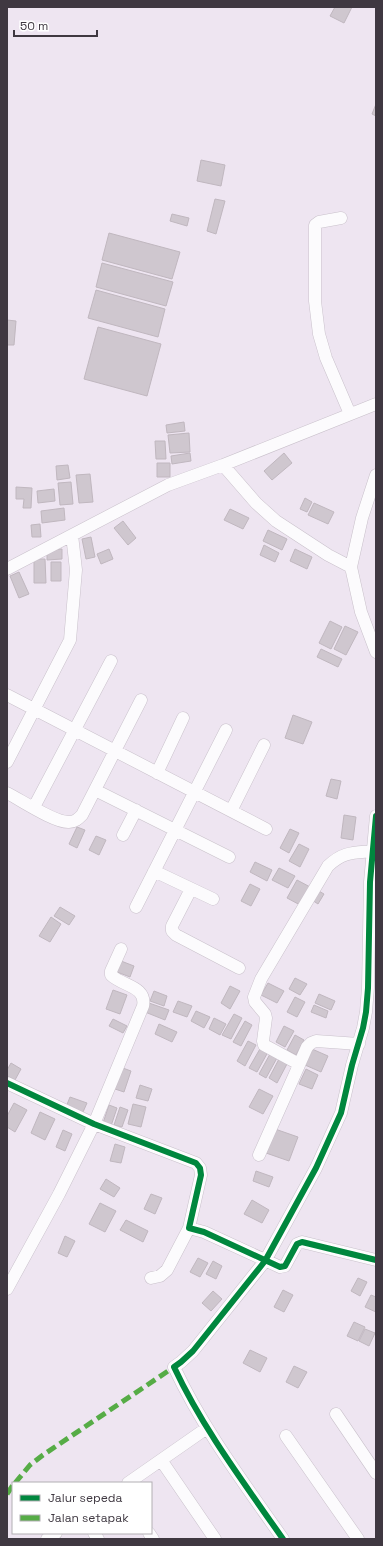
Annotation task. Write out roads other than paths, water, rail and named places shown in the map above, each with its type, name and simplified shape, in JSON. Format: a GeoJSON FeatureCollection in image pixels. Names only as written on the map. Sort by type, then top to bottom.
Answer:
{"type":"FeatureCollection","features":[{"type":"Feature","properties":{"kind":"street"},"geometry":{"type":"LineString","coordinates":[[341,218],[318,222],[315,225],[315,301],[319,334],[326,358],[350,414]]}},
{"type":"Feature","properties":{"kind":"street"},"geometry":{"type":"LineString","coordinates":[[7,570],[168,485],[223,465],[376,404]]}},
{"type":"Feature","properties":{"kind":"street"},"geometry":{"type":"LineString","coordinates":[[223,465],[256,503],[276,521],[328,555],[351,567]]}},
{"type":"Feature","properties":{"kind":"street"},"geometry":{"type":"LineString","coordinates":[[376,475],[362,518],[351,567],[361,612],[376,652]]}},
{"type":"Feature","properties":{"kind":"street"},"geometry":{"type":"LineString","coordinates":[[7,762],[70,640],[76,570],[72,535]]}},
{"type":"Feature","properties":{"kind":"street"},"geometry":{"type":"LineString","coordinates":[[34,808],[110,661]]}},
{"type":"Feature","properties":{"kind":"street"},"geometry":{"type":"LineString","coordinates":[[7,695],[266,829]]}},
{"type":"Feature","properties":{"kind":"street"},"geometry":{"type":"LineString","coordinates":[[7,793],[56,819],[70,823],[76,821],[82,815],[141,700]]}},
{"type":"Feature","properties":{"kind":"street"},"geometry":{"type":"LineString","coordinates":[[157,773],[183,718]]}},
{"type":"Feature","properties":{"kind":"street"},"geometry":{"type":"LineString","coordinates":[[136,907],[226,730]]}},
{"type":"Feature","properties":{"kind":"street"},"geometry":{"type":"LineString","coordinates":[[231,811],[264,745]]}},
{"type":"Feature","properties":{"kind":"street"},"geometry":{"type":"LineString","coordinates":[[95,790],[229,857]]}},
{"type":"Feature","properties":{"kind":"street"},"geometry":{"type":"LineString","coordinates":[[123,835],[136,810]]}},
{"type":"Feature","properties":{"kind":"street"},"geometry":{"type":"LineString","coordinates":[[283,1539],[207,1428],[187,1395],[174,1367],[193,1350],[265,1261],[316,1168],[341,1113],[352,1065],[363,1028],[368,988],[373,904],[370,882],[376,816]]}},
{"type":"Feature","properties":{"kind":"street"},"geometry":{"type":"LineString","coordinates":[[299,1064],[264,1044],[265,1014],[255,1002],[254,997],[261,979],[328,866],[337,858],[345,854],[374,851]]}},
{"type":"Feature","properties":{"kind":"street"},"geometry":{"type":"LineString","coordinates":[[154,871],[212,899]]}},
{"type":"Feature","properties":{"kind":"street"},"geometry":{"type":"LineString","coordinates":[[190,889],[172,926],[172,931],[176,935],[239,968]]}},
{"type":"Feature","properties":{"kind":"street"},"geometry":{"type":"LineString","coordinates":[[7,1289],[59,1194],[94,1124],[144,1000],[141,992],[111,975],[111,971],[121,949]]}},
{"type":"Feature","properties":{"kind":"street"},"geometry":{"type":"LineString","coordinates":[[259,1155],[307,1047],[316,1041],[359,1044]]}},
{"type":"Feature","properties":{"kind":"street"},"geometry":{"type":"LineString","coordinates":[[7,1083],[94,1124],[196,1163],[200,1168],[201,1175],[189,1228],[167,1270],[160,1276],[151,1278]]}},
{"type":"Feature","properties":{"kind":"street"},"geometry":{"type":"LineString","coordinates":[[189,1228],[204,1232],[280,1267],[285,1266],[297,1244],[302,1242],[376,1260]]}},
{"type":"Feature","properties":{"kind":"street"},"geometry":{"type":"LineString","coordinates":[[336,1414],[376,1473]]}},
{"type":"Feature","properties":{"kind":"street"},"geometry":{"type":"LineString","coordinates":[[129,1482],[207,1428]]}},
{"type":"Feature","properties":{"kind":"street"},"geometry":{"type":"LineString","coordinates":[[286,1436],[358,1539]]}},
{"type":"Feature","properties":{"kind":"street"},"geometry":{"type":"LineString","coordinates":[[161,1460],[215,1539]]}}]}
